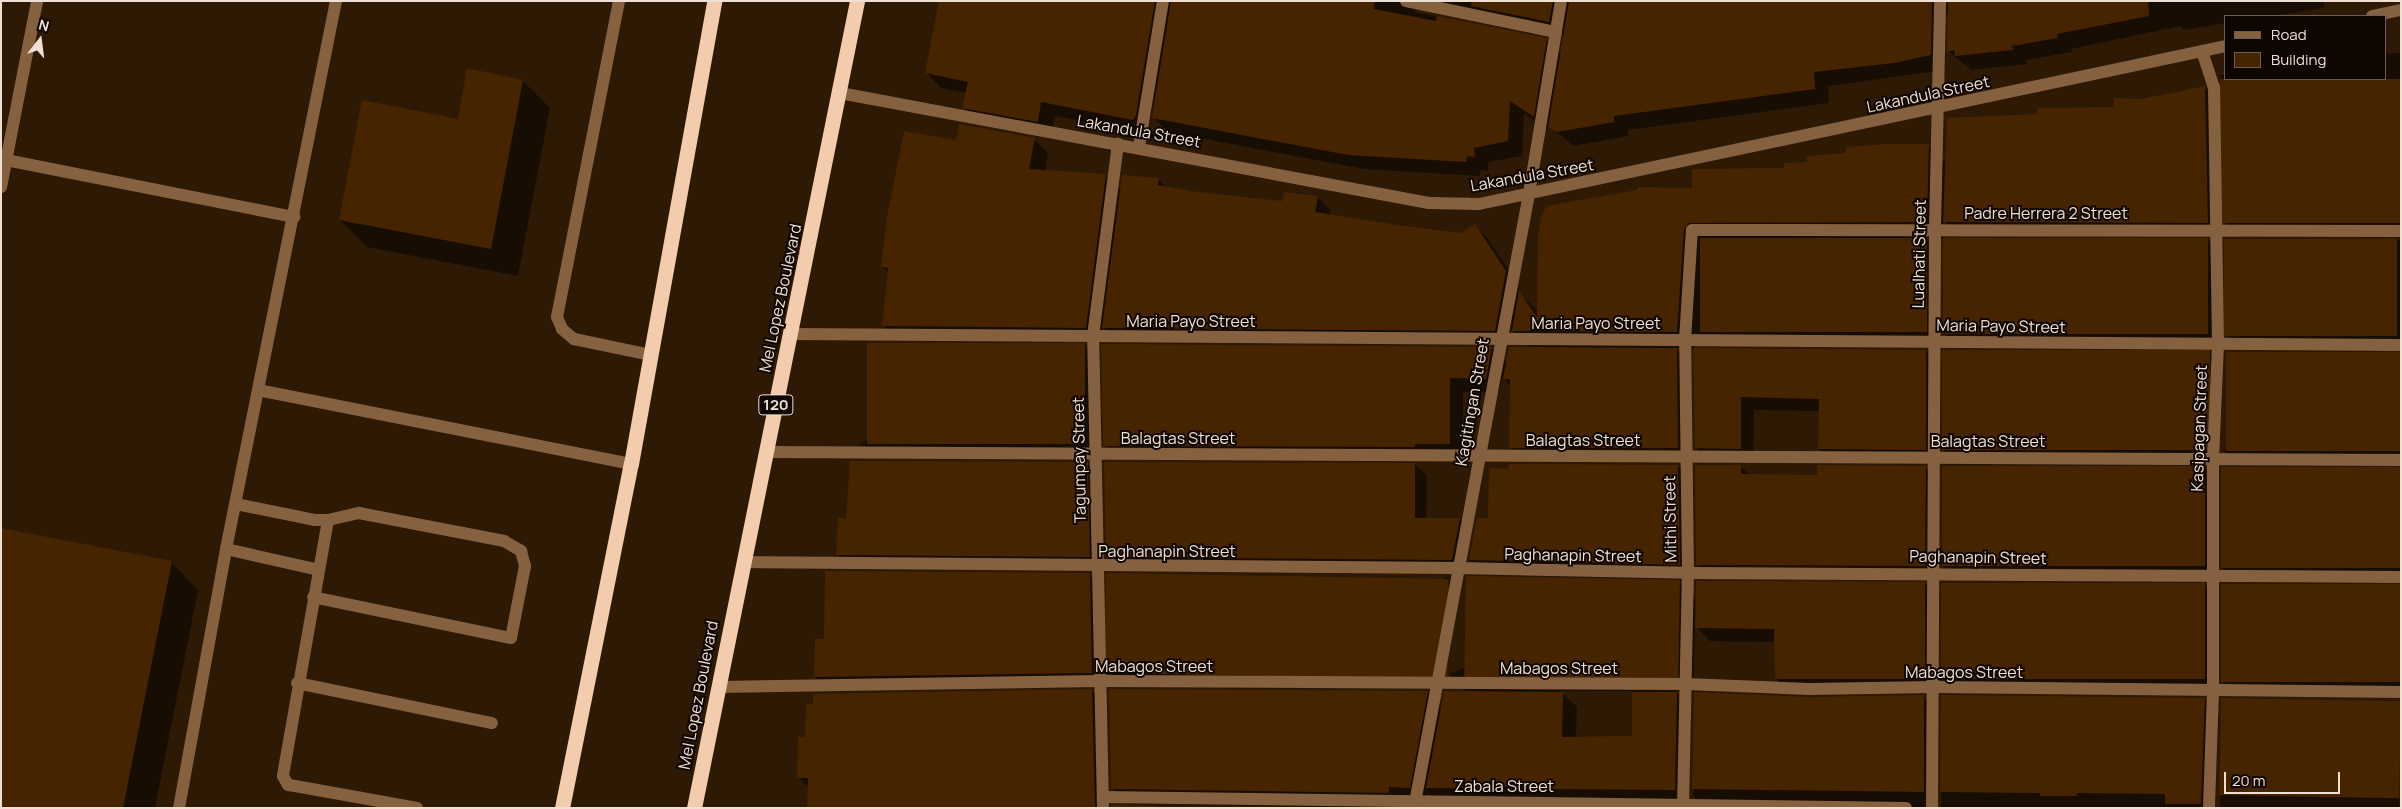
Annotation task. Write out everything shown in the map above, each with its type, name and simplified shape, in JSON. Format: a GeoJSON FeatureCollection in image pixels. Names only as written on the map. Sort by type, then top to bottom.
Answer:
{"type":"FeatureCollection","features":[{"type":"Feature","properties":{"kind":"highway"},"geometry":{"type":"LineString","coordinates":[[562,808],[632,464],[714,1]]}},
{"type":"Feature","properties":{"kind":"highway","name":"Mel Lopez Boulevard"},"geometry":{"type":"LineString","coordinates":[[694,808],[840,93],[857,1]]}},
{"type":"Feature","properties":{"kind":"street"},"geometry":{"type":"LineString","coordinates":[[1,187],[36,1]]}},
{"type":"Feature","properties":{"kind":"street"},"geometry":{"type":"LineString","coordinates":[[179,808],[226,549],[294,218],[336,1]]}},
{"type":"Feature","properties":{"kind":"street"},"geometry":{"type":"LineString","coordinates":[[619,1],[558,318],[562,329],[574,339],[651,355]]}},
{"type":"Feature","properties":{"kind":"street"},"geometry":{"type":"LineString","coordinates":[[1139,147],[1163,1]]}},
{"type":"Feature","properties":{"kind":"street"},"geometry":{"type":"LineString","coordinates":[[1406,1],[1556,32]]}},
{"type":"Feature","properties":{"kind":"street","name":"Kagitingan Street"},"geometry":{"type":"LineString","coordinates":[[1415,805],[1500,339],[1529,194],[1562,1]]}},
{"type":"Feature","properties":{"kind":"street","name":"Lualhati Street"},"geometry":{"type":"LineString","coordinates":[[1932,808],[1935,228],[1940,1]]}},
{"type":"Feature","properties":{"kind":"street"},"geometry":{"type":"LineString","coordinates":[[2377,15],[2401,10]]}},
{"type":"Feature","properties":{"kind":"street","name":"Lakandula Street"},"geometry":{"type":"LineString","coordinates":[[840,93],[1139,147],[1429,203],[1479,204],[1937,109],[2224,46]]}},
{"type":"Feature","properties":{"kind":"street","name":"Kasipagan Street"},"geometry":{"type":"LineString","coordinates":[[2202,51],[2214,87],[2217,229],[2218,345],[2212,458],[2214,578],[2209,808]]}},
{"type":"Feature","properties":{"kind":"street","name":"Tagumpay Street"},"geometry":{"type":"LineString","coordinates":[[1103,803],[1093,336],[1118,144]]}},
{"type":"Feature","properties":{"kind":"street"},"geometry":{"type":"LineString","coordinates":[[6,160],[294,218]]}},
{"type":"Feature","properties":{"kind":"street","name":"Padre Herrera 2 Street"},"geometry":{"type":"LineString","coordinates":[[1692,230],[1935,228],[2401,232]]}},
{"type":"Feature","properties":{"kind":"street","name":"Mithi Street"},"geometry":{"type":"LineString","coordinates":[[1682,805],[1688,574],[1685,340],[1692,230]]}},
{"type":"Feature","properties":{"kind":"street","name":"Maria Payo Street"},"geometry":{"type":"LineString","coordinates":[[791,334],[2401,345]]}},
{"type":"Feature","properties":{"kind":"street"},"geometry":{"type":"LineString","coordinates":[[258,390],[632,464]]}},
{"type":"Feature","properties":{"kind":"street","name":"Balagtas Street"},"geometry":{"type":"LineString","coordinates":[[766,452],[2401,460]]}},
{"type":"Feature","properties":{"kind":"street"},"geometry":{"type":"LineString","coordinates":[[236,504],[328,520],[359,513],[504,541],[521,551],[525,566],[511,638],[313,597]]}},
{"type":"Feature","properties":{"kind":"street"},"geometry":{"type":"LineString","coordinates":[[328,520],[297,683],[283,776],[288,785],[417,808]]}},
{"type":"Feature","properties":{"kind":"street"},"geometry":{"type":"LineString","coordinates":[[226,549],[319,570]]}},
{"type":"Feature","properties":{"kind":"street","name":"Paghanapin Street"},"geometry":{"type":"LineString","coordinates":[[744,562],[1098,567],[1458,568],[1688,574],[1934,572],[2214,578],[2401,577]]}},
{"type":"Feature","properties":{"kind":"street","name":"Mabagos Street"},"geometry":{"type":"LineString","coordinates":[[718,687],[1101,681],[1686,684],[1808,690],[1933,687],[2213,692],[2401,692]]}},
{"type":"Feature","properties":{"kind":"street"},"geometry":{"type":"LineString","coordinates":[[297,683],[492,723]]}},
{"type":"Feature","properties":{"kind":"street","name":"Zabala Street"},"geometry":{"type":"LineString","coordinates":[[1103,803],[1682,805],[1906,808]]}},
{"type":"Feature","properties":{"kind":"building"},"geometry":{"type":"Polygon","coordinates":[[[939,1],[1155,1],[1136,115],[1133,120],[1041,102],[1038,122],[962,108],[968,82],[925,73],[939,1]]]}},
{"type":"Feature","properties":{"kind":"building"},"geometry":{"type":"Polygon","coordinates":[[[1171,1],[1375,1],[1374,9],[1436,21],[1437,16],[1547,38],[1534,117],[1510,101],[1508,141],[1474,148],[1475,157],[1467,156],[1466,162],[1348,155],[1152,118],[1171,1]]]}},
{"type":"Feature","properties":{"kind":"building"},"geometry":{"type":"Polygon","coordinates":[[[1472,1],[1553,1],[1549,22],[1471,6],[1472,1]]]}},
{"type":"Feature","properties":{"kind":"building"},"geometry":{"type":"Polygon","coordinates":[[[1569,1],[1932,1],[1931,55],[1894,63],[1814,72],[1815,89],[1614,116],[1614,122],[1557,132],[1548,127],[1569,1]]]}},
{"type":"Feature","properties":{"kind":"building"},"geometry":{"type":"Polygon","coordinates":[[[1948,1],[2148,1],[2149,16],[2057,34],[2058,38],[2012,46],[2013,50],[1955,56],[1954,50],[1947,52],[1948,1]]]}},
{"type":"Feature","properties":{"kind":"building"},"geometry":{"type":"Polygon","coordinates":[[[467,68],[523,80],[491,249],[339,220],[362,100],[458,119],[467,68]]]}},
{"type":"Feature","properties":{"kind":"building"},"geometry":{"type":"Polygon","coordinates":[[[2220,79],[2401,79],[2401,223],[2220,223],[2220,79]]]}},
{"type":"Feature","properties":{"kind":"building"},"geometry":{"type":"Polygon","coordinates":[[[2205,86],[2208,223],[1943,222],[1947,118],[2037,114],[2037,108],[2114,107],[2114,98],[2142,99],[2205,86]]]}},
{"type":"Feature","properties":{"kind":"building"},"geometry":{"type":"Polygon","coordinates":[[[959,124],[1035,138],[1029,169],[1106,174],[1086,328],[882,326],[888,268],[881,267],[887,217],[904,131],[956,140],[959,124]]]}},
{"type":"Feature","properties":{"kind":"building"},"geometry":{"type":"Polygon","coordinates":[[[1885,144],[1929,144],[1927,222],[1689,223],[1684,229],[1677,332],[1512,331],[1519,291],[1537,317],[1538,235],[1542,214],[1547,206],[1637,190],[1638,187],[1692,188],[1692,169],[1784,168],[1784,163],[1807,162],[1806,156],[1846,153],[1846,147],[1885,144]]]}},
{"type":"Feature","properties":{"kind":"building"},"geometry":{"type":"Polygon","coordinates":[[[1122,175],[1159,178],[1158,185],[1192,191],[1282,201],[1284,192],[1318,196],[1315,212],[1398,225],[1461,233],[1475,224],[1506,271],[1495,331],[1102,328],[1122,175]]]}},
{"type":"Feature","properties":{"kind":"building"},"geometry":{"type":"Polygon","coordinates":[[[1700,238],[1927,238],[1927,332],[1700,332],[1700,238]]]}},
{"type":"Feature","properties":{"kind":"building"},"geometry":{"type":"Polygon","coordinates":[[[1943,238],[2208,238],[2208,334],[1943,334],[1943,238]]]}},
{"type":"Feature","properties":{"kind":"building"},"geometry":{"type":"Polygon","coordinates":[[[2224,239],[2397,239],[2397,336],[2224,336],[2224,239]]]}},
{"type":"Feature","properties":{"kind":"building"},"geometry":{"type":"Polygon","coordinates":[[[867,343],[1085,343],[1085,444],[867,444],[867,343]]]}},
{"type":"Feature","properties":{"kind":"building"},"geometry":{"type":"Polygon","coordinates":[[[1101,344],[1492,347],[1486,379],[1450,378],[1450,444],[1415,444],[1415,447],[1103,446],[1101,344]]]}},
{"type":"Feature","properties":{"kind":"building"},"geometry":{"type":"Polygon","coordinates":[[[1509,347],[1677,348],[1678,448],[1509,448],[1510,379],[1503,379],[1509,347]]]}},
{"type":"Feature","properties":{"kind":"building"},"geometry":{"type":"Polygon","coordinates":[[[1693,348],[1926,350],[1926,450],[1818,449],[1819,399],[1741,397],[1741,449],[1695,448],[1693,348]]]}},
{"type":"Feature","properties":{"kind":"building"},"geometry":{"type":"Polygon","coordinates":[[[1942,350],[2210,350],[2210,450],[1942,450],[1942,350]]]}},
{"type":"Feature","properties":{"kind":"building"},"geometry":{"type":"Polygon","coordinates":[[[2226,352],[2401,352],[2401,451],[2226,451],[2226,352]]]}},
{"type":"Feature","properties":{"kind":"building"},"geometry":{"type":"Polygon","coordinates":[[[850,461],[1088,462],[1090,557],[836,555],[838,518],[846,519],[850,461]]]}},
{"type":"Feature","properties":{"kind":"building"},"geometry":{"type":"Polygon","coordinates":[[[1104,462],[1415,463],[1415,518],[1460,518],[1452,560],[1106,557],[1104,462]]]}},
{"type":"Feature","properties":{"kind":"building"},"geometry":{"type":"Polygon","coordinates":[[[1509,464],[1678,465],[1680,565],[1469,560],[1477,518],[1488,518],[1489,468],[1508,469],[1509,464]]]}},
{"type":"Feature","properties":{"kind":"building"},"geometry":{"type":"Polygon","coordinates":[[[1695,465],[1741,465],[1741,474],[1817,475],[1817,465],[1926,466],[1925,566],[1696,565],[1695,465]]]}},
{"type":"Feature","properties":{"kind":"building"},"geometry":{"type":"Polygon","coordinates":[[[1942,466],[2205,466],[2205,566],[1942,566],[1942,466]]]}},
{"type":"Feature","properties":{"kind":"building"},"geometry":{"type":"Polygon","coordinates":[[[2221,467],[2401,467],[2401,568],[2221,568],[2221,467]]]}},
{"type":"Feature","properties":{"kind":"building"},"geometry":{"type":"Polygon","coordinates":[[[1,528],[172,561],[123,808],[1,808],[1,528]]]}},
{"type":"Feature","properties":{"kind":"building"},"geometry":{"type":"Polygon","coordinates":[[[825,571],[1090,573],[1092,673],[814,677],[815,639],[824,639],[825,571]]]}},
{"type":"Feature","properties":{"kind":"building"},"geometry":{"type":"Polygon","coordinates":[[[1106,573],[1449,579],[1447,679],[1104,673],[1106,573]]]}},
{"type":"Feature","properties":{"kind":"building"},"geometry":{"type":"Polygon","coordinates":[[[1466,576],[1680,580],[1678,681],[1464,677],[1466,576]]]}},
{"type":"Feature","properties":{"kind":"building"},"geometry":{"type":"Polygon","coordinates":[[[1696,581],[1925,582],[1925,679],[1775,679],[1774,629],[1695,628],[1696,581]]]}},
{"type":"Feature","properties":{"kind":"building"},"geometry":{"type":"Polygon","coordinates":[[[1941,583],[2205,583],[2205,679],[1941,679],[1941,583]]]}},
{"type":"Feature","properties":{"kind":"building"},"geometry":{"type":"Polygon","coordinates":[[[2221,584],[2401,584],[2401,682],[2221,682],[2221,584]]]}},
{"type":"Feature","properties":{"kind":"building"},"geometry":{"type":"Polygon","coordinates":[[[1092,689],[1095,808],[807,808],[808,778],[797,778],[798,737],[805,737],[806,703],[813,704],[813,694],[1092,689]]]}},
{"type":"Feature","properties":{"kind":"building"},"geometry":{"type":"Polygon","coordinates":[[[1109,689],[1428,691],[1410,788],[1389,787],[1389,793],[1111,789],[1109,689]]]}},
{"type":"Feature","properties":{"kind":"building"},"geometry":{"type":"Polygon","coordinates":[[[1444,691],[1563,692],[1562,737],[1632,736],[1632,692],[1677,692],[1675,790],[1426,788],[1444,691]]]}},
{"type":"Feature","properties":{"kind":"building"},"geometry":{"type":"Polygon","coordinates":[[[1694,692],[1809,697],[1924,695],[1924,792],[1692,789],[1694,692]]]}},
{"type":"Feature","properties":{"kind":"building"},"geometry":{"type":"Polygon","coordinates":[[[1941,695],[2205,698],[2201,804],[2165,804],[2165,794],[2077,793],[2077,796],[2040,796],[2040,793],[1940,792],[1941,695]]]}},
{"type":"Feature","properties":{"kind":"building"},"geometry":{"type":"Polygon","coordinates":[[[2221,698],[2401,701],[2399,798],[2219,795],[2221,698]]]}},
{"type":"Feature","properties":{"kind":"building"},"geometry":{"type":"Polygon","coordinates":[[[1111,805],[1156,806],[1156,808],[1111,808],[1111,805]]]}}]}
